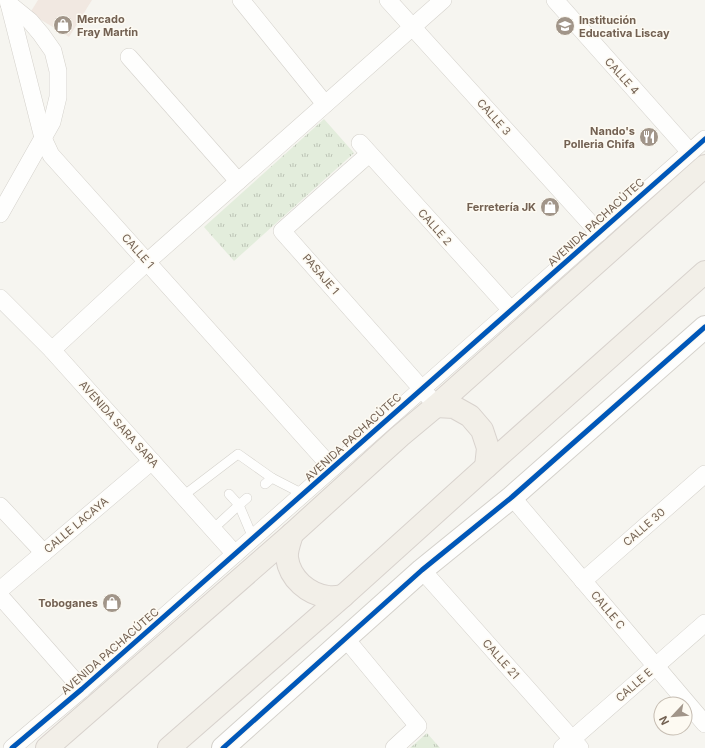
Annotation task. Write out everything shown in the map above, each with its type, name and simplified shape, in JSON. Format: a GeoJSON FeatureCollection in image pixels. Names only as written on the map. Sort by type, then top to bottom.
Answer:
{"type":"FeatureCollection","features":[{"type":"Feature","properties":{"kind":"main road","name":"AVENIDA PACHACÚTEC"},"geometry":{"type":"LineString","coordinates":[[47,748],[292,534],[400,436],[436,406],[697,159]]}},
{"type":"Feature","properties":{"kind":"main road"},"geometry":{"type":"LineString","coordinates":[[170,748],[343,596],[705,272]]}},
{"type":"Feature","properties":{"kind":"main road"},"geometry":{"type":"LineString","coordinates":[[436,406],[454,407],[470,416],[482,430],[488,448],[486,467]]}},
{"type":"Feature","properties":{"kind":"main road"},"geometry":{"type":"LineString","coordinates":[[292,534],[287,558],[292,572],[301,585],[313,593],[328,597],[343,596]]}},
{"type":"Feature","properties":{"kind":"street"},"geometry":{"type":"LineString","coordinates":[[242,0],[325,104]]}},
{"type":"Feature","properties":{"kind":"street","name":"CALLE 3"},"geometry":{"type":"LineString","coordinates":[[388,0],[599,233]]}},
{"type":"Feature","properties":{"kind":"street"},"geometry":{"type":"LineString","coordinates":[[52,350],[147,262],[442,0]]}},
{"type":"Feature","properties":{"kind":"street","name":"CALLE 4"},"geometry":{"type":"LineString","coordinates":[[555,0],[697,159]]}},
{"type":"Feature","properties":{"kind":"street"},"geometry":{"type":"LineString","coordinates":[[0,214],[52,122],[58,97],[58,71],[53,51],[30,21],[9,2]]}},
{"type":"Feature","properties":{"kind":"street","name":"CALLE 1"},"geometry":{"type":"LineString","coordinates":[[9,2],[43,138],[51,155],[332,468]]}},
{"type":"Feature","properties":{"kind":"street"},"geometry":{"type":"LineString","coordinates":[[129,57],[238,181]]}},
{"type":"Feature","properties":{"kind":"street","name":"AVENIDA PACHACÚTEC"},"geometry":{"type":"LineString","coordinates":[[12,748],[82,689],[599,233],[697,159],[705,139]]}},
{"type":"Feature","properties":{"kind":"street","name":"CALLE 2"},"geometry":{"type":"LineString","coordinates":[[364,148],[511,310]]}},
{"type":"Feature","properties":{"kind":"street","name":"PASAJE 1"},"geometry":{"type":"LineString","coordinates":[[364,148],[282,231],[436,406]]}},
{"type":"Feature","properties":{"kind":"street","name":"AVENIDA SARA SARA"},"geometry":{"type":"LineString","coordinates":[[0,298],[52,350],[235,554]]}},
{"type":"Feature","properties":{"kind":"street"},"geometry":{"type":"LineString","coordinates":[[223,748],[422,570],[512,497],[705,327]]}},
{"type":"Feature","properties":{"kind":"street","name":"CALLE LACAYA"},"geometry":{"type":"LineString","coordinates":[[0,590],[152,461]]}},
{"type":"Feature","properties":{"kind":"street","name":"CALLE 30"},"geometry":{"type":"LineString","coordinates":[[583,581],[705,474]]}},
{"type":"Feature","properties":{"kind":"street","name":"CALLE C"},"geometry":{"type":"LineString","coordinates":[[512,497],[705,724]]}},
{"type":"Feature","properties":{"kind":"street"},"geometry":{"type":"LineString","coordinates":[[0,506],[44,553]]}},
{"type":"Feature","properties":{"kind":"street","name":"CALLE 21"},"geometry":{"type":"LineString","coordinates":[[422,570],[572,745]]}},
{"type":"Feature","properties":{"kind":"street"},"geometry":{"type":"LineString","coordinates":[[0,596],[82,689]]}},
{"type":"Feature","properties":{"kind":"street","name":"CALLE E"},"geometry":{"type":"LineString","coordinates":[[572,745],[705,622]]}},
{"type":"Feature","properties":{"kind":"street"},"geometry":{"type":"LineString","coordinates":[[346,639],[418,726],[394,748]]}},
{"type":"Feature","properties":{"kind":"lane"},"geometry":{"type":"LineString","coordinates":[[183,496],[213,476],[238,454],[268,481],[303,494]]}},
{"type":"Feature","properties":{"kind":"lane"},"geometry":{"type":"LineString","coordinates":[[229,494],[239,505],[253,538]]}},
{"type":"Feature","properties":{"kind":"lane"},"geometry":{"type":"LineString","coordinates":[[213,529],[247,498]]}},
{"type":"Feature","properties":{"kind":"shaded area","name":"Mercado Fray Martín"},"geometry":{"type":"Polygon","coordinates":[[[38,0],[92,0],[69,37],[30,13],[38,0]]]}},
{"type":"Feature","properties":{"kind":"green space"},"geometry":{"type":"Polygon","coordinates":[[[324,119],[354,153],[234,261],[204,227],[324,119]]]}},
{"type":"Feature","properties":{"kind":"green space"},"geometry":{"type":"Polygon","coordinates":[[[427,733],[440,748],[410,748],[427,733]]]}},
{"type":"Feature","properties":{"kind":"cycle path"},"geometry":{"type":"LineString","coordinates":[[12,748],[82,689],[705,139]]}},
{"type":"Feature","properties":{"kind":"cycle path"},"geometry":{"type":"LineString","coordinates":[[223,748],[422,570],[512,497],[705,327]]}},
{"type":"Feature","properties":{"kind":"place","name":"Mercado Fray Martín"},"geometry":{"type":"Point","coordinates":[63,25]}},
{"type":"Feature","properties":{"kind":"place","name":"Institución Educativa Liscay"},"geometry":{"type":"Point","coordinates":[565,26]}},
{"type":"Feature","properties":{"kind":"place","name":"Nando's Polleria Chifa"},"geometry":{"type":"Point","coordinates":[649,137]}},
{"type":"Feature","properties":{"kind":"place","name":"Ferretería JK"},"geometry":{"type":"Point","coordinates":[550,207]}},
{"type":"Feature","properties":{"kind":"place","name":"Toboganes"},"geometry":{"type":"Point","coordinates":[112,603]}}]}
